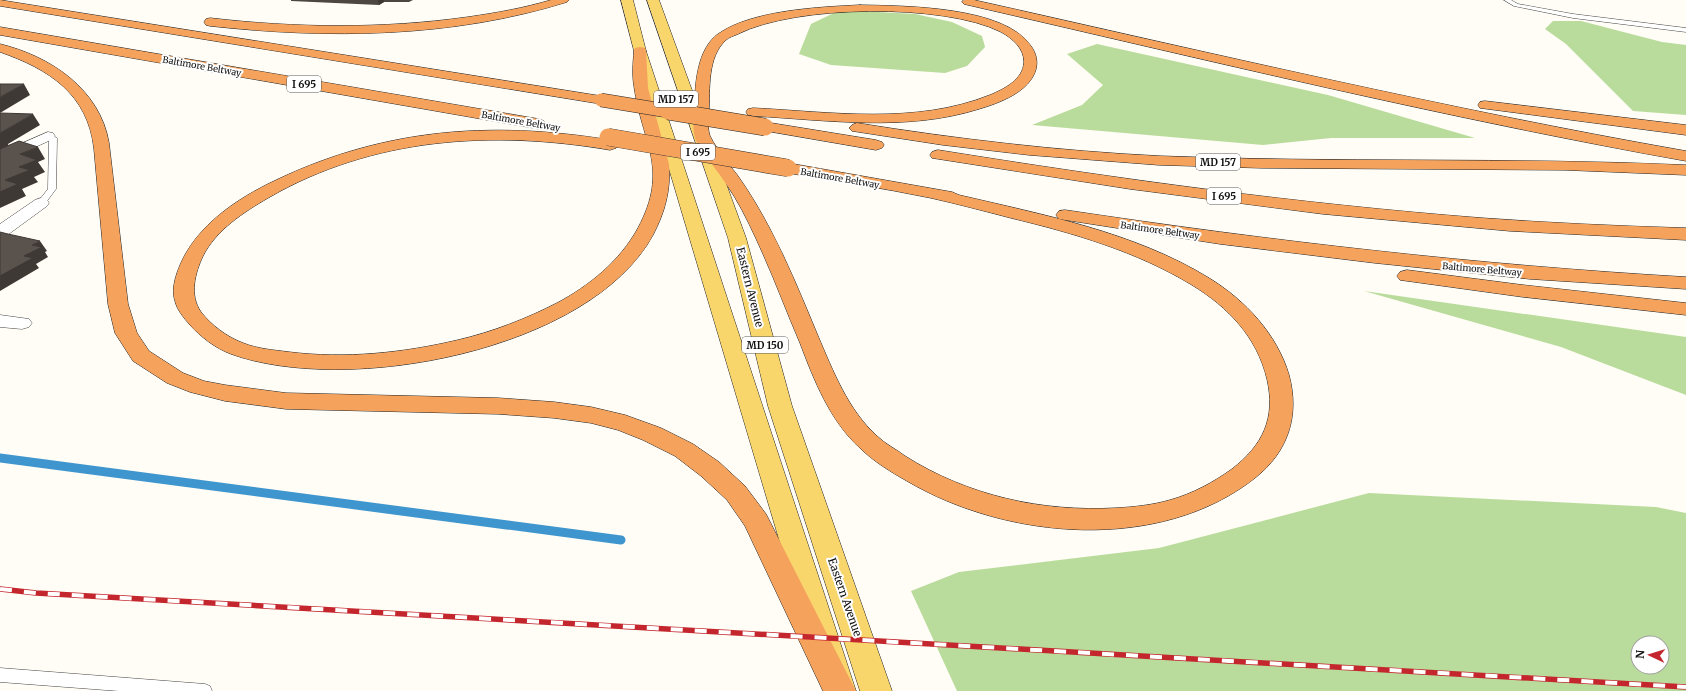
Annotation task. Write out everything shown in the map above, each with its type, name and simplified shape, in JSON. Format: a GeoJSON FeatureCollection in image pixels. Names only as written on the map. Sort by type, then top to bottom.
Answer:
{"type":"FeatureCollection","features":[{"type":"Feature","properties":{"kind":"highway"},"geometry":{"type":"LineString","coordinates":[[44,0],[600,93]]}},
{"type":"Feature","properties":{"kind":"highway"},"geometry":{"type":"LineString","coordinates":[[196,21],[262,28],[306,30],[391,29],[498,16],[563,0]]}},
{"type":"Feature","properties":{"kind":"highway"},"geometry":{"type":"LineString","coordinates":[[959,0],[1465,114],[1571,136],[1686,156]]}},
{"type":"Feature","properties":{"kind":"highway"},"geometry":{"type":"LineString","coordinates":[[753,112],[869,118],[908,117],[961,109],[991,100],[1009,91],[1022,82],[1029,73],[1029,53],[1023,43],[1000,26],[963,13],[929,6],[902,3],[854,2],[809,5],[771,13],[754,19],[730,31],[720,39],[712,49],[707,60],[703,77],[701,136],[749,206],[778,267],[841,410],[868,442],[906,470],[952,493],[1001,508],[1048,517],[1086,519],[1130,516],[1172,510],[1205,498],[1239,479],[1263,457],[1278,433],[1283,408],[1281,384],[1270,353],[1253,327],[1234,307],[1209,287],[1186,273],[1118,244],[1076,230],[938,195]]}},
{"type":"Feature","properties":{"kind":"highway","name":"I 695"},"geometry":{"type":"LineString","coordinates":[[0,3],[600,93],[765,127],[1088,178],[1326,209],[1460,222],[1568,229],[1686,234]]}},
{"type":"Feature","properties":{"kind":"highway"},"geometry":{"type":"LineString","coordinates":[[101,9],[145,14]]}},
{"type":"Feature","properties":{"kind":"highway","name":"Baltimore Beltway"},"geometry":{"type":"LineString","coordinates":[[0,31],[609,141],[1152,229],[1344,255],[1484,270],[1620,280],[1686,283]]}},
{"type":"Feature","properties":{"kind":"highway"},"geometry":{"type":"LineString","coordinates":[[1133,38],[1338,80],[1448,99],[1568,116],[1686,130]]}},
{"type":"Feature","properties":{"kind":"highway"},"geometry":{"type":"LineString","coordinates":[[0,48],[23,55],[43,64],[59,75],[83,97],[92,112],[98,126],[102,149],[118,304],[126,333],[141,356],[175,378],[198,387],[225,393],[286,401],[498,406],[554,410],[591,415],[624,423],[652,434],[684,450],[704,465],[736,494],[756,521],[840,691]]}},
{"type":"Feature","properties":{"kind":"highway"},"geometry":{"type":"LineString","coordinates":[[609,141],[522,135],[455,137],[388,146],[313,170],[280,185],[246,204],[223,221],[203,241],[190,261],[184,282],[187,307],[203,326],[225,343],[254,354],[287,360],[329,362],[377,360],[423,354],[477,342],[518,328],[564,307],[595,287],[620,266],[634,249],[646,230],[662,186],[660,161],[640,85],[640,51]]}},
{"type":"Feature","properties":{"kind":"highway","name":"MD 157"},"geometry":{"type":"LineString","coordinates":[[600,93],[753,112],[956,143],[1137,159],[1201,162],[1569,165],[1686,170]]}},
{"type":"Feature","properties":{"kind":"highway"},"geometry":{"type":"LineString","coordinates":[[1152,229],[1348,269],[1522,291],[1686,309]]}},
{"type":"Feature","properties":{"kind":"main road","name":"MD 150"},"geometry":{"type":"LineString","coordinates":[[627,0],[640,51],[840,691]]}},
{"type":"Feature","properties":{"kind":"main road","name":"Eastern Avenue"},"geometry":{"type":"LineString","coordinates":[[653,0],[737,238],[780,406],[876,691]]}},
{"type":"Feature","properties":{"kind":"street"},"geometry":{"type":"LineString","coordinates":[[0,159],[48,136]]}},
{"type":"Feature","properties":{"kind":"street"},"geometry":{"type":"LineString","coordinates":[[0,232],[41,204]]}},
{"type":"Feature","properties":{"kind":"street"},"geometry":{"type":"LineString","coordinates":[[0,321],[22,323]]}},
{"type":"Feature","properties":{"kind":"lane"},"geometry":{"type":"LineString","coordinates":[[1507,0],[1516,5],[1573,16],[1686,30]]}},
{"type":"Feature","properties":{"kind":"lane"},"geometry":{"type":"LineString","coordinates":[[41,204],[52,189],[53,138],[48,136]]}},
{"type":"Feature","properties":{"kind":"lane"},"geometry":{"type":"LineString","coordinates":[[0,675],[205,691]]}},
{"type":"Feature","properties":{"kind":"green space"},"geometry":{"type":"Polygon","coordinates":[[[840,10],[915,14],[952,22],[982,36],[985,47],[967,66],[945,73],[831,65],[799,54],[811,24],[840,10]]]}},
{"type":"Feature","properties":{"kind":"green space"},"geometry":{"type":"Polygon","coordinates":[[[1553,21],[1581,21],[1662,42],[1686,45],[1686,115],[1633,111],[1566,44],[1545,29],[1553,21]]]}},
{"type":"Feature","properties":{"kind":"green space"},"geometry":{"type":"Polygon","coordinates":[[[1097,44],[1328,95],[1475,138],[1331,138],[1263,145],[1032,125],[1082,105],[1103,85],[1067,54],[1097,44]]]}},
{"type":"Feature","properties":{"kind":"green space"},"geometry":{"type":"Polygon","coordinates":[[[1364,291],[1686,337],[1686,395],[1561,347],[1364,291]]]}},
{"type":"Feature","properties":{"kind":"green space"},"geometry":{"type":"Polygon","coordinates":[[[1369,493],[1656,507],[1686,513],[1686,691],[957,691],[911,591],[959,572],[1159,548],[1369,493]]]}},
{"type":"Feature","properties":{"kind":"building"},"geometry":{"type":"Polygon","coordinates":[[[0,84],[24,84],[0,97],[0,84]]]}},
{"type":"Feature","properties":{"kind":"building"},"geometry":{"type":"Polygon","coordinates":[[[0,113],[33,114],[0,133],[0,113]]]}},
{"type":"Feature","properties":{"kind":"building"},"geometry":{"type":"Polygon","coordinates":[[[19,141],[38,147],[20,154],[37,160],[19,167],[30,170],[5,180],[18,184],[0,192],[0,149],[19,141]]]}},
{"type":"Feature","properties":{"kind":"building"},"geometry":{"type":"Polygon","coordinates":[[[0,232],[40,241],[32,245],[42,247],[24,256],[33,258],[0,276],[0,232]]]}},
{"type":"Feature","properties":{"kind":"waterway"},"geometry":{"type":"LineString","coordinates":[[0,458],[621,540]]}},
{"type":"Feature","properties":{"kind":"railway"},"geometry":{"type":"LineString","coordinates":[[0,589],[36,593],[1686,687]]}}]}
